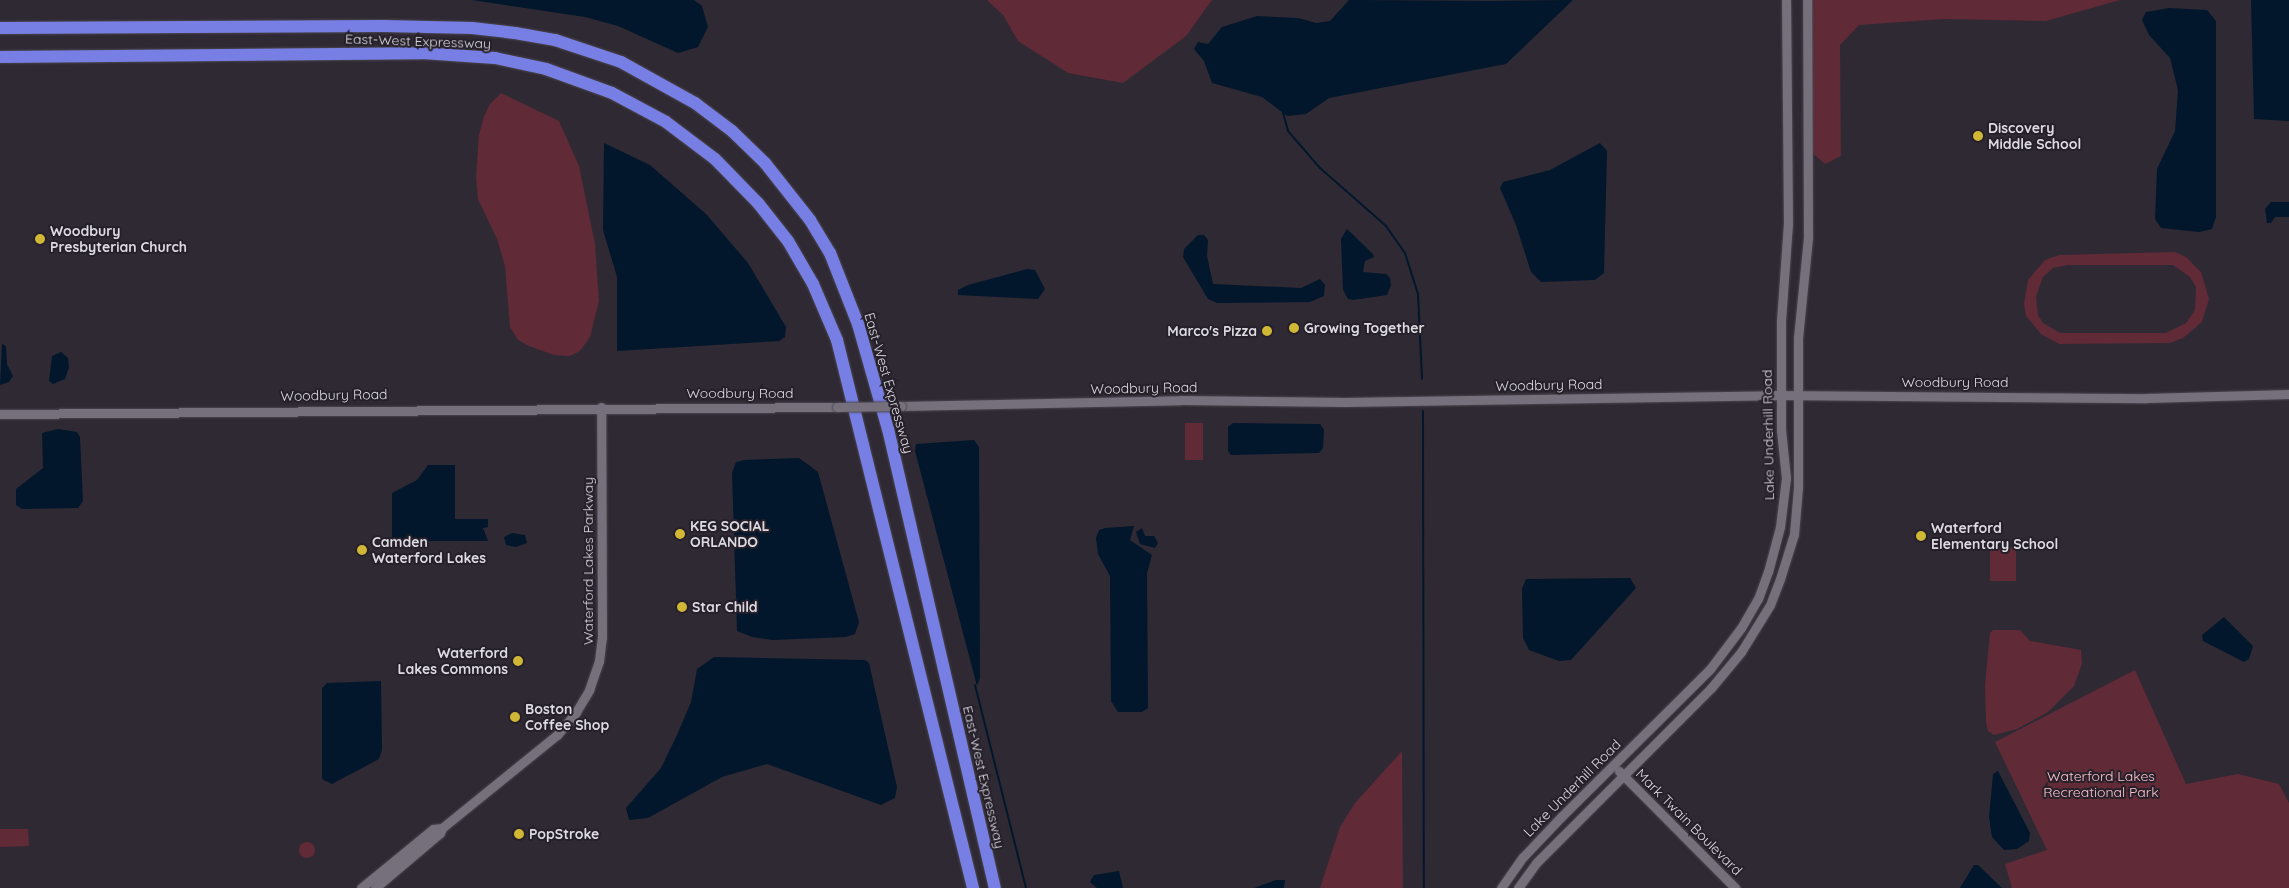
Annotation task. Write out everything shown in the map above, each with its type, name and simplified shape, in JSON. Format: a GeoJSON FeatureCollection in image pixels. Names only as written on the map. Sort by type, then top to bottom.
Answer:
{"type":"FeatureCollection","features":[{"type":"Feature","properties":{"kind":"highway","name":"East-West Expressway"},"geometry":{"type":"LineString","coordinates":[[0,28],[384,26],[472,28],[515,33],[555,40],[621,62],[695,102],[732,131],[765,163],[810,220],[830,253],[858,324],[890,438],[995,888]]}},
{"type":"Feature","properties":{"kind":"highway","name":"East-West Expressway"},"geometry":{"type":"LineString","coordinates":[[0,57],[422,54],[495,58],[546,69],[612,93],[656,116],[710,155],[750,193],[788,241],[813,284],[837,340],[973,888]]}},
{"type":"Feature","properties":{"kind":"street","name":"Lake Underhill Road"},"geometry":{"type":"LineString","coordinates":[[1502,888],[1523,857],[1710,669],[1734,638],[1758,599],[1780,527],[1785,491],[1781,395],[1781,321],[1788,224],[1786,0]]}},
{"type":"Feature","properties":{"kind":"street","name":"Lake Underhill Road"},"geometry":{"type":"LineString","coordinates":[[1518,888],[1536,863],[1711,688],[1741,652],[1770,605],[1794,534],[1799,478],[1798,338],[1808,238],[1807,0]]}},
{"type":"Feature","properties":{"kind":"street","name":"Woodbury Road"},"geometry":{"type":"LineString","coordinates":[[0,414],[601,407],[901,406],[1181,400],[1336,402],[1781,395],[2146,398],[2289,394]]}},
{"type":"Feature","properties":{"kind":"street","name":"Waterford Lakes Parkway"},"geometry":{"type":"LineString","coordinates":[[375,888],[440,833],[442,828],[558,734],[576,712],[592,684],[603,632],[601,407]]}},
{"type":"Feature","properties":{"kind":"street","name":"Mark Twain Boulevard"},"geometry":{"type":"LineString","coordinates":[[1614,766],[1735,888]]}},
{"type":"Feature","properties":{"kind":"street","name":"Waterford Lakes Parkway"},"geometry":{"type":"LineString","coordinates":[[361,888],[433,829],[442,828]]}},
{"type":"Feature","properties":{"kind":"green space"},"geometry":{"type":"Polygon","coordinates":[[[987,0],[1212,0],[1186,36],[1123,83],[1068,73],[1018,41],[1003,15],[987,0]]]}},
{"type":"Feature","properties":{"kind":"green space"},"geometry":{"type":"Polygon","coordinates":[[[1812,0],[2120,0],[2046,21],[1944,19],[1859,25],[1840,45],[1841,156],[1825,164],[1812,153],[1812,0]]]}},
{"type":"Feature","properties":{"kind":"green space"},"geometry":{"type":"Polygon","coordinates":[[[501,93],[559,121],[579,166],[595,244],[599,301],[590,337],[580,351],[570,356],[554,355],[529,346],[518,340],[510,327],[505,266],[497,239],[478,199],[476,177],[479,135],[484,116],[490,104],[501,93]]]}},
{"type":"Feature","properties":{"kind":"green space"},"geometry":{"type":"Polygon","coordinates":[[[2175,252],[2186,257],[2201,272],[2209,299],[2202,322],[2183,338],[2170,343],[2059,344],[2041,334],[2026,316],[2024,304],[2028,280],[2045,260],[2059,255],[2175,252]],[[2068,265],[2053,268],[2043,277],[2036,297],[2038,315],[2043,323],[2060,333],[2166,333],[2186,323],[2195,310],[2196,287],[2190,277],[2173,265],[2068,265]]]}},
{"type":"Feature","properties":{"kind":"green space"},"geometry":{"type":"Polygon","coordinates":[[[1185,423],[1203,423],[1203,460],[1185,460],[1185,423]]]}},
{"type":"Feature","properties":{"kind":"green space"},"geometry":{"type":"Polygon","coordinates":[[[1990,547],[2016,547],[2016,581],[1990,581],[1990,547]]]}},
{"type":"Feature","properties":{"kind":"green space"},"geometry":{"type":"Polygon","coordinates":[[[1993,630],[2020,630],[2030,641],[2081,650],[2082,664],[2074,686],[2048,712],[2017,729],[1994,735],[1988,731],[1986,722],[1985,685],[1990,633],[1993,630]]]}},
{"type":"Feature","properties":{"kind":"green space","name":"Waterford Lakes Recreational Park"},"geometry":{"type":"Polygon","coordinates":[[[2135,670],[2186,784],[2238,774],[2279,784],[2289,803],[2289,888],[2012,888],[2005,864],[2047,850],[1995,742],[2135,670]]]}},
{"type":"Feature","properties":{"kind":"green space"},"geometry":{"type":"Polygon","coordinates":[[[1402,751],[1403,888],[1320,888],[1340,827],[1355,803],[1402,751]]]}},
{"type":"Feature","properties":{"kind":"green space"},"geometry":{"type":"Polygon","coordinates":[[[0,829],[28,829],[29,846],[0,847],[0,829]]]}},
{"type":"Feature","properties":{"kind":"green space"},"geometry":{"type":"Polygon","coordinates":[[[307,842],[313,844],[315,850],[313,856],[307,858],[301,856],[299,850],[301,844],[307,842]]]}},
{"type":"Feature","properties":{"kind":"water"},"geometry":{"type":"Polygon","coordinates":[[[472,0],[694,0],[702,6],[708,27],[698,47],[678,53],[618,26],[585,17],[472,0]]]}},
{"type":"Feature","properties":{"kind":"water"},"geometry":{"type":"Polygon","coordinates":[[[1349,0],[1573,0],[1506,64],[1329,98],[1306,114],[1287,116],[1262,97],[1212,83],[1204,61],[1194,49],[1198,42],[1208,44],[1222,27],[1257,16],[1298,18],[1316,23],[1330,21],[1349,0]]]}},
{"type":"Feature","properties":{"kind":"water"},"geometry":{"type":"Polygon","coordinates":[[[2251,0],[2289,0],[2289,121],[2254,119],[2251,0]]]}},
{"type":"Feature","properties":{"kind":"water"},"geometry":{"type":"Polygon","coordinates":[[[2169,8],[2207,10],[2216,21],[2216,217],[2212,229],[2199,232],[2161,228],[2155,219],[2157,169],[2175,131],[2178,90],[2170,58],[2149,35],[2142,20],[2146,12],[2169,8]]]}},
{"type":"Feature","properties":{"kind":"water"},"geometry":{"type":"Polygon","coordinates":[[[604,143],[650,165],[706,214],[748,263],[786,327],[785,337],[779,341],[617,351],[617,277],[603,230],[604,143]]]}},
{"type":"Feature","properties":{"kind":"water"},"geometry":{"type":"Polygon","coordinates":[[[1600,143],[1607,151],[1604,273],[1595,280],[1541,282],[1531,272],[1516,225],[1500,188],[1503,182],[1550,170],[1600,143]]]}},
{"type":"Feature","properties":{"kind":"water"},"geometry":{"type":"Polygon","coordinates":[[[2271,202],[2289,202],[2289,217],[2275,217],[2271,223],[2267,223],[2265,209],[2271,202]]]}},
{"type":"Feature","properties":{"kind":"water"},"geometry":{"type":"Polygon","coordinates":[[[1347,229],[1373,254],[1374,257],[1365,261],[1363,272],[1386,274],[1390,278],[1391,285],[1387,295],[1353,300],[1348,299],[1343,290],[1341,239],[1347,229]]]}},
{"type":"Feature","properties":{"kind":"water"},"geometry":{"type":"Polygon","coordinates":[[[1198,235],[1204,235],[1208,240],[1207,256],[1213,284],[1301,288],[1320,279],[1325,285],[1324,296],[1310,302],[1217,303],[1208,299],[1183,257],[1184,249],[1198,235]]]}},
{"type":"Feature","properties":{"kind":"water"},"geometry":{"type":"Polygon","coordinates":[[[1027,269],[1035,270],[1045,289],[1038,299],[958,295],[958,290],[968,285],[1027,269]]]}},
{"type":"Feature","properties":{"kind":"water"},"geometry":{"type":"Polygon","coordinates":[[[2,344],[6,346],[7,364],[13,376],[9,382],[0,385],[2,344]]]}},
{"type":"Feature","properties":{"kind":"water"},"geometry":{"type":"Polygon","coordinates":[[[61,352],[68,358],[69,367],[65,379],[53,384],[49,381],[52,356],[61,352]]]}},
{"type":"Feature","properties":{"kind":"water"},"geometry":{"type":"Polygon","coordinates":[[[1233,423],[1320,424],[1324,430],[1323,448],[1319,453],[1231,455],[1228,451],[1228,427],[1233,423]]]}},
{"type":"Feature","properties":{"kind":"water"},"geometry":{"type":"Polygon","coordinates":[[[58,429],[77,432],[80,437],[83,501],[78,508],[22,509],[16,505],[16,489],[43,468],[42,433],[58,429]]]}},
{"type":"Feature","properties":{"kind":"water"},"geometry":{"type":"Polygon","coordinates":[[[974,440],[979,447],[980,678],[977,686],[915,451],[916,444],[974,440]]]}},
{"type":"Feature","properties":{"kind":"water"},"geometry":{"type":"Polygon","coordinates":[[[799,458],[818,472],[859,622],[855,634],[846,637],[772,640],[752,637],[737,631],[732,473],[736,462],[744,460],[799,458]]]}},
{"type":"Feature","properties":{"kind":"water"},"geometry":{"type":"Polygon","coordinates":[[[428,465],[455,465],[455,519],[488,519],[488,527],[483,528],[488,541],[392,541],[392,493],[417,480],[428,465]]]}},
{"type":"Feature","properties":{"kind":"water"},"geometry":{"type":"Polygon","coordinates":[[[1134,526],[1130,540],[1152,555],[1147,573],[1148,708],[1142,712],[1118,712],[1111,701],[1110,576],[1098,554],[1096,538],[1099,530],[1105,528],[1134,526]]]}},
{"type":"Feature","properties":{"kind":"water"},"geometry":{"type":"Polygon","coordinates":[[[1142,528],[1145,536],[1154,536],[1158,543],[1155,548],[1140,544],[1136,532],[1142,528]]]}},
{"type":"Feature","properties":{"kind":"water"},"geometry":{"type":"Polygon","coordinates":[[[512,533],[525,535],[527,543],[516,547],[506,545],[504,537],[512,533]]]}},
{"type":"Feature","properties":{"kind":"water"},"geometry":{"type":"Polygon","coordinates":[[[1630,578],[1636,588],[1571,660],[1559,661],[1529,650],[1523,638],[1522,589],[1526,579],[1630,578]]]}},
{"type":"Feature","properties":{"kind":"water"},"geometry":{"type":"Polygon","coordinates":[[[2224,617],[2253,646],[2249,659],[2244,662],[2203,641],[2202,635],[2224,617]]]}},
{"type":"Feature","properties":{"kind":"water"},"geometry":{"type":"Polygon","coordinates":[[[714,657],[865,660],[869,663],[897,787],[895,798],[881,805],[767,764],[722,777],[648,818],[629,820],[626,808],[661,768],[677,735],[691,702],[697,669],[714,657]]]}},
{"type":"Feature","properties":{"kind":"water"},"geometry":{"type":"Polygon","coordinates":[[[381,681],[382,750],[379,759],[332,784],[322,779],[322,688],[327,683],[381,681]]]}},
{"type":"Feature","properties":{"kind":"water"},"geometry":{"type":"Polygon","coordinates":[[[1998,771],[2030,833],[2029,841],[2017,849],[2004,850],[1992,837],[1989,817],[1993,774],[1998,771]]]}},
{"type":"Feature","properties":{"kind":"water"},"geometry":{"type":"Polygon","coordinates":[[[1974,865],[1978,865],[2002,888],[1960,888],[1974,865]]]}},
{"type":"Feature","properties":{"kind":"water"},"geometry":{"type":"Polygon","coordinates":[[[1119,871],[1123,888],[1097,888],[1090,882],[1094,875],[1119,871]]]}},
{"type":"Feature","properties":{"kind":"water"},"geometry":{"type":"Polygon","coordinates":[[[1276,880],[1285,880],[1284,888],[1254,888],[1276,880]]]}},
{"type":"Feature","properties":{"kind":"waterway"},"geometry":{"type":"LineString","coordinates":[[1283,113],[1288,131],[1320,168],[1386,226],[1405,253],[1418,294],[1422,379]]}},
{"type":"Feature","properties":{"kind":"waterway"},"geometry":{"type":"LineString","coordinates":[[1423,411],[1424,888]]}},
{"type":"Feature","properties":{"kind":"waterway"},"geometry":{"type":"LineString","coordinates":[[975,685],[1026,888]]}},
{"type":"Feature","properties":{"kind":"place","name":"Discovery Middle School"},"geometry":{"type":"Point","coordinates":[1978,136]}},
{"type":"Feature","properties":{"kind":"place","name":"Woodbury Presbyterian Church"},"geometry":{"type":"Point","coordinates":[40,239]}},
{"type":"Feature","properties":{"kind":"place","name":"Growing Together"},"geometry":{"type":"Point","coordinates":[1294,328]}},
{"type":"Feature","properties":{"kind":"place","name":"Marco's Pizza"},"geometry":{"type":"Point","coordinates":[1267,331]}},
{"type":"Feature","properties":{"kind":"place","name":"KEG SOCIAL ORLANDO"},"geometry":{"type":"Point","coordinates":[680,534]}},
{"type":"Feature","properties":{"kind":"place","name":"Waterford Elementary School"},"geometry":{"type":"Point","coordinates":[1921,536]}},
{"type":"Feature","properties":{"kind":"place","name":"Camden Waterford Lakes"},"geometry":{"type":"Point","coordinates":[362,550]}},
{"type":"Feature","properties":{"kind":"place","name":"Star Child"},"geometry":{"type":"Point","coordinates":[682,607]}},
{"type":"Feature","properties":{"kind":"place","name":"Waterford Lakes Commons"},"geometry":{"type":"Point","coordinates":[518,661]}},
{"type":"Feature","properties":{"kind":"place","name":"Boston Coffee Shop"},"geometry":{"type":"Point","coordinates":[515,717]}},
{"type":"Feature","properties":{"kind":"place","name":"PopStroke"},"geometry":{"type":"Point","coordinates":[519,834]}}]}
